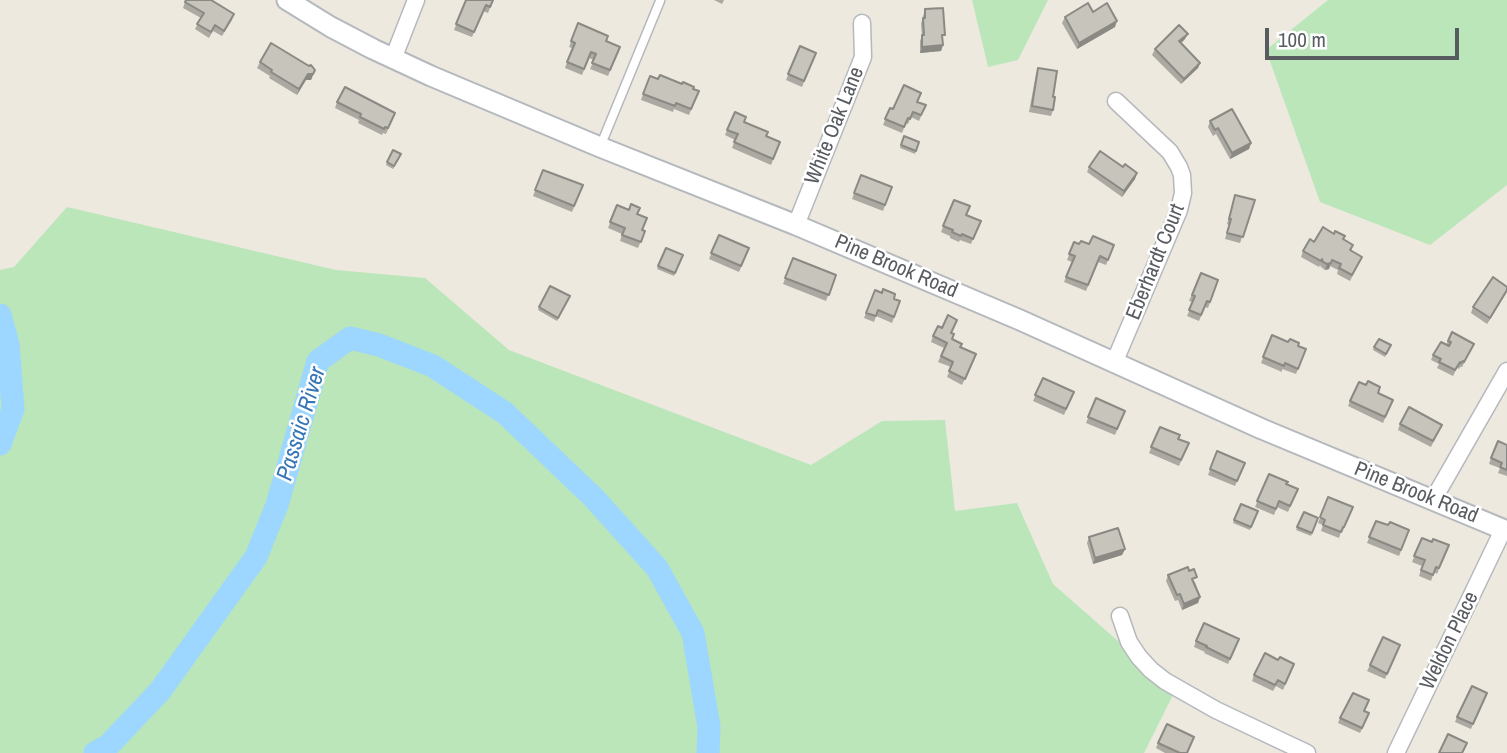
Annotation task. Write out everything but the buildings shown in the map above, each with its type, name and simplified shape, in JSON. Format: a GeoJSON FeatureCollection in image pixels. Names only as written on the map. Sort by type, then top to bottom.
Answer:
{"type":"FeatureCollection","features":[{"type":"Feature","properties":{"kind":"street","name":"Pine Brook Road"},"geometry":{"type":"LineString","coordinates":[[287,0],[331,27],[393,59],[600,147],[796,225],[1020,320],[1274,434],[1505,530]]}},
{"type":"Feature","properties":{"kind":"street"},"geometry":{"type":"LineString","coordinates":[[393,59],[416,0]]}},
{"type":"Feature","properties":{"kind":"street","name":"White Oak Lane"},"geometry":{"type":"LineString","coordinates":[[796,225],[863,57],[862,23]]}},
{"type":"Feature","properties":{"kind":"street","name":"Eberhardt Court"},"geometry":{"type":"LineString","coordinates":[[1114,363],[1180,210],[1183,193],[1182,175],[1170,152],[1116,101]]}},
{"type":"Feature","properties":{"kind":"street"},"geometry":{"type":"LineString","coordinates":[[1433,500],[1507,371]]}},
{"type":"Feature","properties":{"kind":"street","name":"Weldon Place"},"geometry":{"type":"LineString","coordinates":[[1396,753],[1505,530]]}},
{"type":"Feature","properties":{"kind":"street"},"geometry":{"type":"LineString","coordinates":[[1120,617],[1129,642],[1139,657],[1164,681],[1216,710],[1307,753]]}},
{"type":"Feature","properties":{"kind":"lane"},"geometry":{"type":"LineString","coordinates":[[600,147],[660,1]]}},
{"type":"Feature","properties":{"kind":"green space"},"geometry":{"type":"Polygon","coordinates":[[[972,0],[1048,0],[1018,60],[988,67],[972,0]]]}},
{"type":"Feature","properties":{"kind":"green space"},"geometry":{"type":"Polygon","coordinates":[[[1328,0],[1507,0],[1507,185],[1430,245],[1320,202],[1266,50],[1328,0]]]}},
{"type":"Feature","properties":{"kind":"green space"},"geometry":{"type":"Polygon","coordinates":[[[67,207],[336,270],[425,278],[509,350],[811,465],[882,421],[945,420],[955,511],[1017,503],[1053,584],[1175,691],[1144,753],[0,753],[0,270],[14,267],[67,207]]]}},
{"type":"Feature","properties":{"kind":"waterway","name":"Passaic River"},"geometry":{"type":"LineString","coordinates":[[0,315],[8,344],[13,409],[0,444]]}},
{"type":"Feature","properties":{"kind":"waterway","name":"Passaic River"},"geometry":{"type":"LineString","coordinates":[[95,753],[108,746],[160,691],[256,557],[277,505],[318,361],[350,338],[379,345],[433,366],[505,413],[594,498],[657,568],[693,633],[709,727],[708,753]]}}]}
